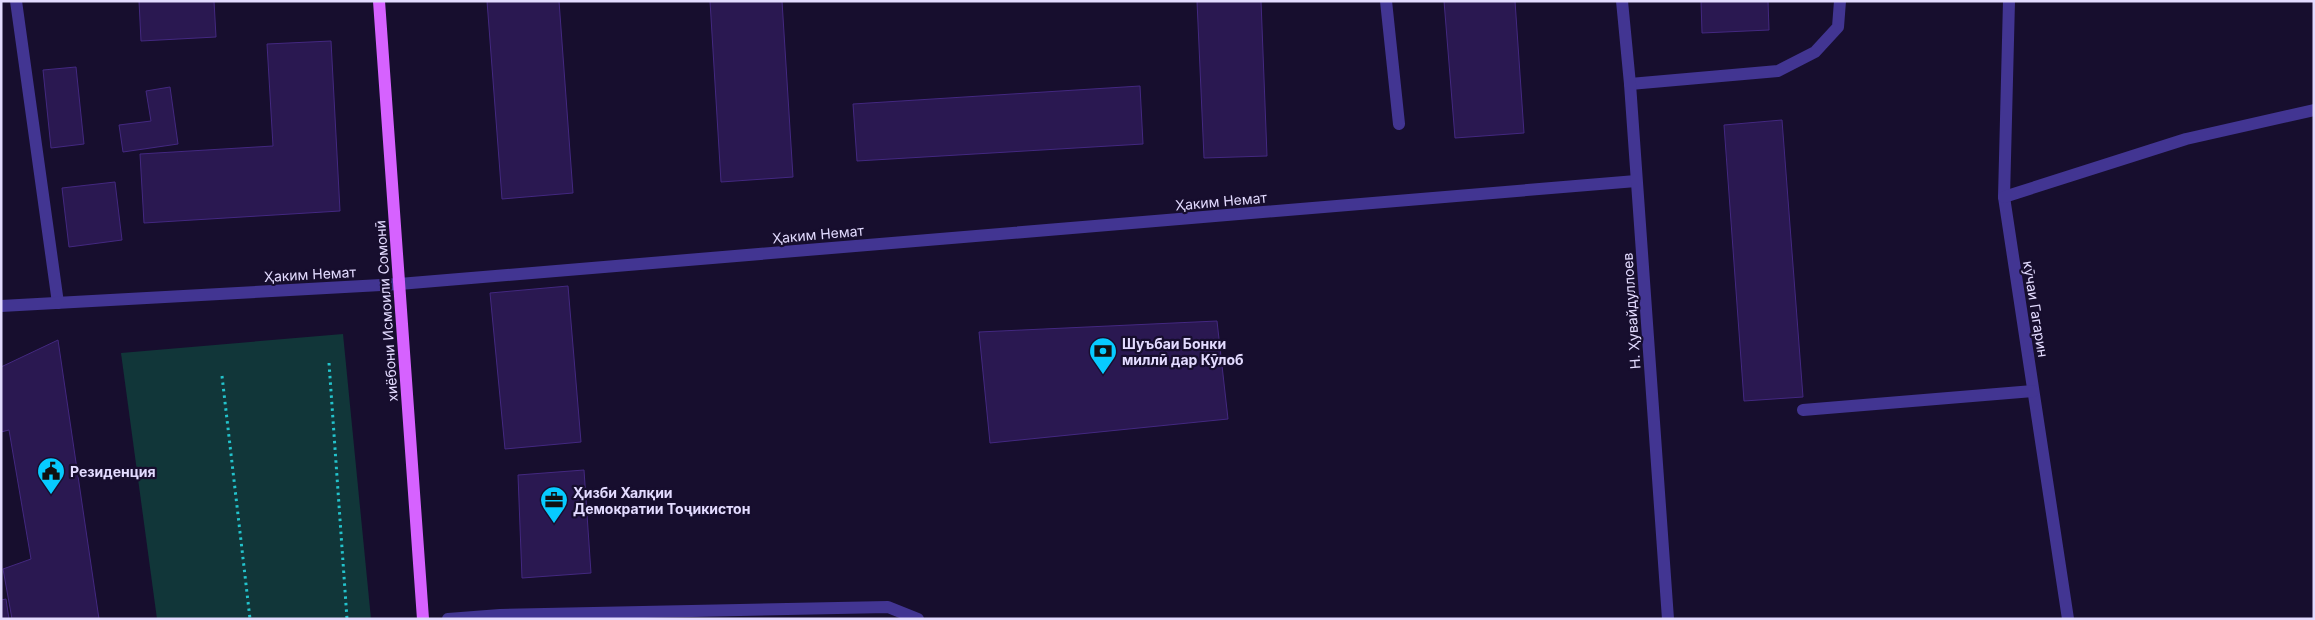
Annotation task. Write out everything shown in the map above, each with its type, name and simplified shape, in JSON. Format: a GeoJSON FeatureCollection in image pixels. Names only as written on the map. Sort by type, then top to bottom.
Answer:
{"type":"FeatureCollection","features":[{"type":"Feature","properties":{"kind":"main road","name":"хиёбони Исмоили Сомонӣ"},"geometry":{"type":"LineString","coordinates":[[379,1],[423,619]]}},
{"type":"Feature","properties":{"kind":"street"},"geometry":{"type":"LineString","coordinates":[[16,1],[58,303]]}},
{"type":"Feature","properties":{"kind":"street"},"geometry":{"type":"LineString","coordinates":[[1386,1],[1399,124]]}},
{"type":"Feature","properties":{"kind":"street","name":"Н. Ҳувайдуллоев"},"geometry":{"type":"LineString","coordinates":[[1622,1],[1630,84],[1668,619]]}},
{"type":"Feature","properties":{"kind":"street"},"geometry":{"type":"LineString","coordinates":[[1630,84],[1778,71],[1815,52],[1838,27],[1840,1]]}},
{"type":"Feature","properties":{"kind":"street","name":"кӯчаи Гагарин"},"geometry":{"type":"LineString","coordinates":[[2010,1],[2004,197],[2068,619]]}},
{"type":"Feature","properties":{"kind":"street"},"geometry":{"type":"LineString","coordinates":[[2004,197],[2186,138],[2314,110]]}},
{"type":"Feature","properties":{"kind":"street","name":"Ҳаким Немат"},"geometry":{"type":"LineString","coordinates":[[1,306],[399,284],[1636,181]]}},
{"type":"Feature","properties":{"kind":"street"},"geometry":{"type":"LineString","coordinates":[[1803,410],[2033,391]]}},
{"type":"Feature","properties":{"kind":"street"},"geometry":{"type":"LineString","coordinates":[[448,619],[500,615],[888,608],[918,619]]}},
{"type":"Feature","properties":{"kind":"path"},"geometry":{"type":"LineString","coordinates":[[329,363],[347,619]]}},
{"type":"Feature","properties":{"kind":"path"},"geometry":{"type":"LineString","coordinates":[[222,376],[250,619]]}},
{"type":"Feature","properties":{"kind":"green space"},"geometry":{"type":"Polygon","coordinates":[[[343,334],[371,619],[157,619],[121,353],[343,334]]]}},
{"type":"Feature","properties":{"kind":"building"},"geometry":{"type":"Polygon","coordinates":[[[139,1],[214,1],[216,37],[141,41],[139,1]]]}},
{"type":"Feature","properties":{"kind":"building"},"geometry":{"type":"Polygon","coordinates":[[[487,1],[559,1],[573,193],[502,199],[487,1]]]}},
{"type":"Feature","properties":{"kind":"building"},"geometry":{"type":"Polygon","coordinates":[[[710,1],[782,1],[793,177],[721,182],[710,1]]]}},
{"type":"Feature","properties":{"kind":"building"},"geometry":{"type":"Polygon","coordinates":[[[1197,1],[1261,1],[1267,156],[1204,158],[1197,1]]]}},
{"type":"Feature","properties":{"kind":"building"},"geometry":{"type":"Polygon","coordinates":[[[1444,1],[1515,1],[1524,133],[1455,138],[1444,1]]]}},
{"type":"Feature","properties":{"kind":"building"},"geometry":{"type":"Polygon","coordinates":[[[1701,1],[1768,1],[1769,30],[1702,33],[1701,1]]]}},
{"type":"Feature","properties":{"kind":"building"},"geometry":{"type":"Polygon","coordinates":[[[331,41],[340,211],[144,223],[140,154],[273,146],[267,44],[331,41]]]}},
{"type":"Feature","properties":{"kind":"building"},"geometry":{"type":"Polygon","coordinates":[[[76,67],[84,144],[51,148],[43,70],[76,67]]]}},
{"type":"Feature","properties":{"kind":"building"},"geometry":{"type":"Polygon","coordinates":[[[1140,86],[1143,144],[857,161],[853,104],[1140,86]]]}},
{"type":"Feature","properties":{"kind":"building"},"geometry":{"type":"Polygon","coordinates":[[[170,87],[178,144],[123,152],[119,125],[151,121],[146,91],[170,87]]]}},
{"type":"Feature","properties":{"kind":"building"},"geometry":{"type":"Polygon","coordinates":[[[1782,120],[1803,397],[1744,401],[1724,125],[1782,120]]]}},
{"type":"Feature","properties":{"kind":"building"},"geometry":{"type":"Polygon","coordinates":[[[115,182],[122,240],[69,247],[62,188],[115,182]]]}},
{"type":"Feature","properties":{"kind":"building"},"geometry":{"type":"Polygon","coordinates":[[[568,286],[581,442],[505,449],[490,293],[568,286]]]}},
{"type":"Feature","properties":{"kind":"building","name":"Шуъбаи Бонки миллӣ дар Кӯлоб"},"geometry":{"type":"Polygon","coordinates":[[[1217,321],[1228,419],[990,443],[979,332],[1217,321]]]}},
{"type":"Feature","properties":{"kind":"building","name":"Резиденция"},"geometry":{"type":"Polygon","coordinates":[[[58,340],[99,619],[12,619],[3,569],[31,559],[9,430],[1,432],[1,367],[58,340]]]}},
{"type":"Feature","properties":{"kind":"building","name":"Ҳизби Халқии Демократии Тоҷикистон"},"geometry":{"type":"Polygon","coordinates":[[[584,470],[591,573],[522,578],[518,475],[584,470]]]}},
{"type":"Feature","properties":{"kind":"building"},"geometry":{"type":"Polygon","coordinates":[[[6,599],[9,619],[1,619],[1,600],[6,599]]]}},
{"type":"Feature","properties":{"kind":"place","name":"Шуъбаи Бонки миллӣ дар Кӯлоб"},"geometry":{"type":"Point","coordinates":[1103,375]}},
{"type":"Feature","properties":{"kind":"place","name":"Резиденция"},"geometry":{"type":"Point","coordinates":[51,495]}},
{"type":"Feature","properties":{"kind":"place","name":"Ҳизби Халқии Демократии Тоҷикистон"},"geometry":{"type":"Point","coordinates":[554,524]}}]}
